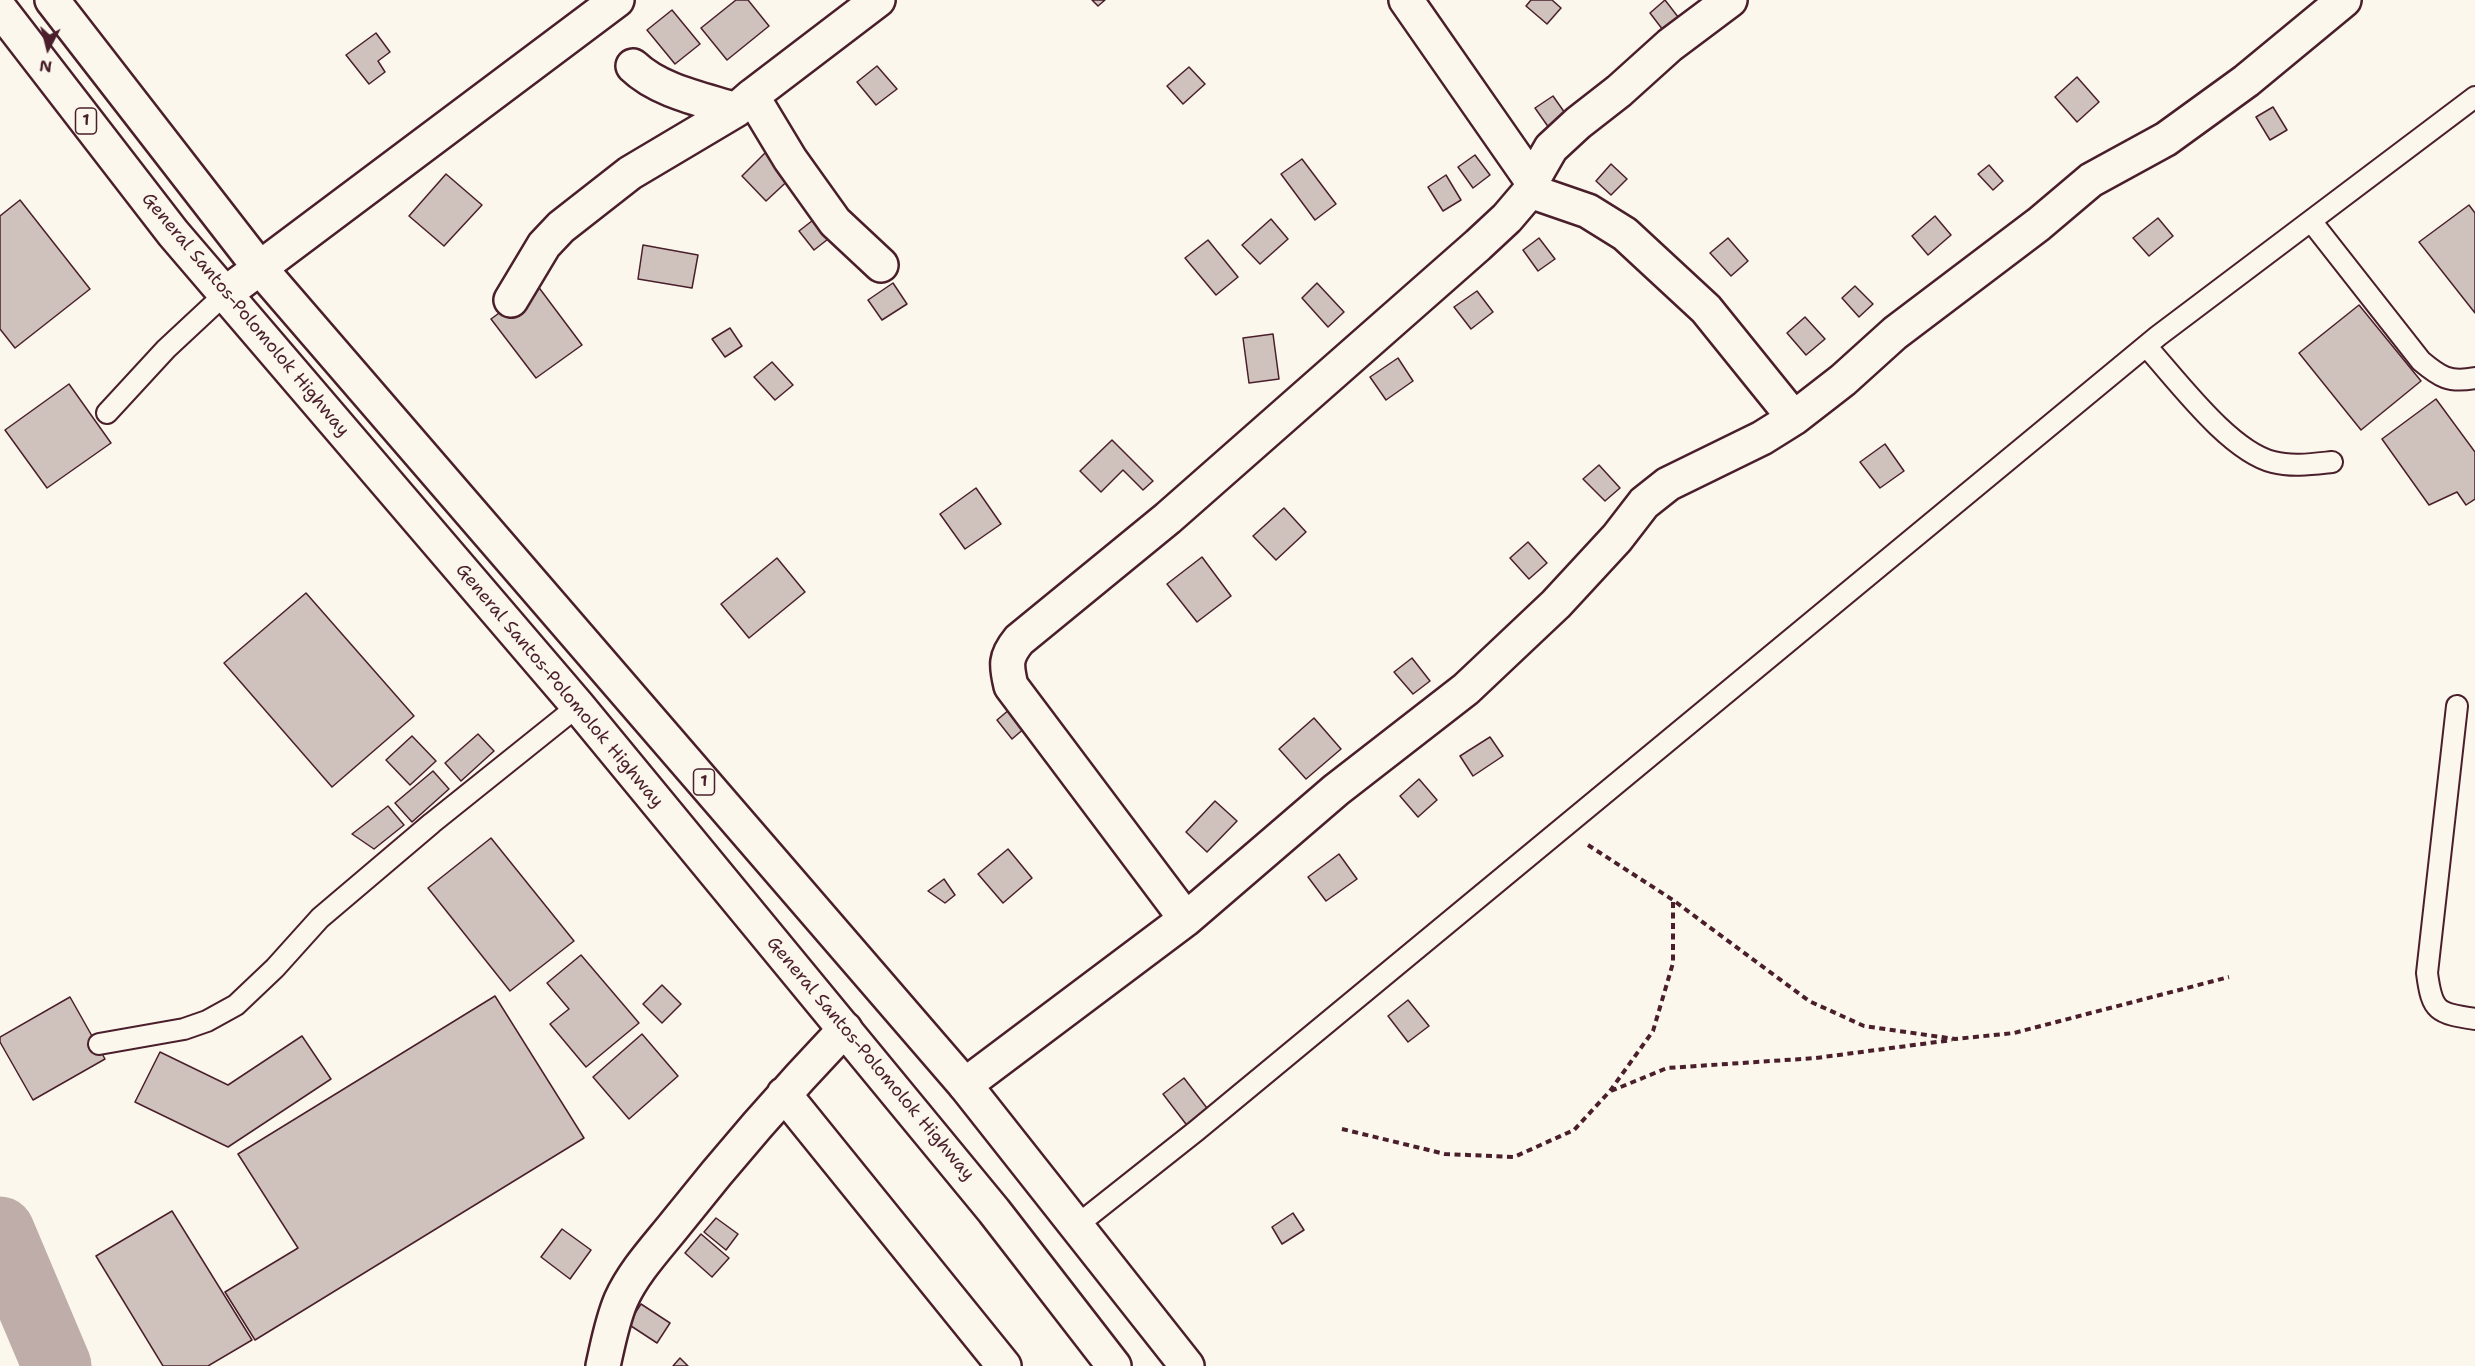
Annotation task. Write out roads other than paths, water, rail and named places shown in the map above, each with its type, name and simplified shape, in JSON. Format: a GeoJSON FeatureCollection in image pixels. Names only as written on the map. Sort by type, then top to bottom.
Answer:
{"type":"FeatureCollection","features":[{"type":"Feature","properties":{"kind":"main road","name":"1"},"geometry":{"type":"LineString","coordinates":[[52,0],[259,267],[965,1085],[1187,1366]]}},
{"type":"Feature","properties":{"kind":"main road"},"geometry":{"type":"LineString","coordinates":[[225,294],[618,0]]}},
{"type":"Feature","properties":{"kind":"main road"},"geometry":{"type":"LineString","coordinates":[[511,300],[544,245],[561,227],[630,173],[744,103],[878,0]]}},
{"type":"Feature","properties":{"kind":"main road"},"geometry":{"type":"LineString","coordinates":[[1406,0],[1531,186],[1588,211],[1625,234],[1706,309],[1794,418]]}},
{"type":"Feature","properties":{"kind":"main road"},"geometry":{"type":"LineString","coordinates":[[1186,918],[1011,686],[1007,669],[1009,652],[1019,640],[1168,518],[1469,253],[1507,218],[1531,186],[1551,148],[1670,45],[1730,0]]}},
{"type":"Feature","properties":{"kind":"main road"},"geometry":{"type":"LineString","coordinates":[[965,1085],[1186,918],[1336,790],[1466,689],[1557,604],[1617,538],[1644,503],[1668,484],[1762,438],[1794,418],[1843,380],[1895,333],[2039,224],[2091,180],[2166,139],[2246,81],[2344,0]]}},
{"type":"Feature","properties":{"kind":"main road","name":"General Santos-Polomolok Highway"},"geometry":{"type":"LineString","coordinates":[[0,9],[173,233],[578,706],[994,1211],[1114,1366]]}},
{"type":"Feature","properties":{"kind":"main road"},"geometry":{"type":"LineString","coordinates":[[633,66],[657,84],[744,103],[790,159],[835,222],[881,265]]}},
{"type":"Feature","properties":{"kind":"main road"},"geometry":{"type":"LineString","coordinates":[[603,1366],[612,1324],[621,1299],[643,1265],[712,1177],[784,1094],[845,1029]]}},
{"type":"Feature","properties":{"kind":"main road"},"geometry":{"type":"LineString","coordinates":[[784,1094],[1004,1366]]}},
{"type":"Feature","properties":{"kind":"lane"},"geometry":{"type":"LineString","coordinates":[[1076,1226],[1196,1131],[2146,346],[2475,97]]}},
{"type":"Feature","properties":{"kind":"lane"},"geometry":{"type":"LineString","coordinates":[[2310,221],[2421,361],[2439,376],[2459,381],[2475,378]]}},
{"type":"Feature","properties":{"kind":"lane"},"geometry":{"type":"LineString","coordinates":[[107,412],[166,349],[225,294]]}},
{"type":"Feature","properties":{"kind":"lane"},"geometry":{"type":"LineString","coordinates":[[2146,346],[2243,448],[2273,463],[2302,465],[2332,462]]}},
{"type":"Feature","properties":{"kind":"lane"},"geometry":{"type":"LineString","coordinates":[[99,1044],[184,1029],[207,1021],[236,1005],[275,968],[320,918],[432,823],[578,706]]}},
{"type":"Feature","properties":{"kind":"lane"},"geometry":{"type":"LineString","coordinates":[[2457,706],[2427,973],[2431,999],[2445,1014],[2475,1019]]}},
{"type":"Feature","properties":{"kind":"waterway"},"geometry":{"type":"LineString","coordinates":[[0,1231],[57,1366]]}}]}
